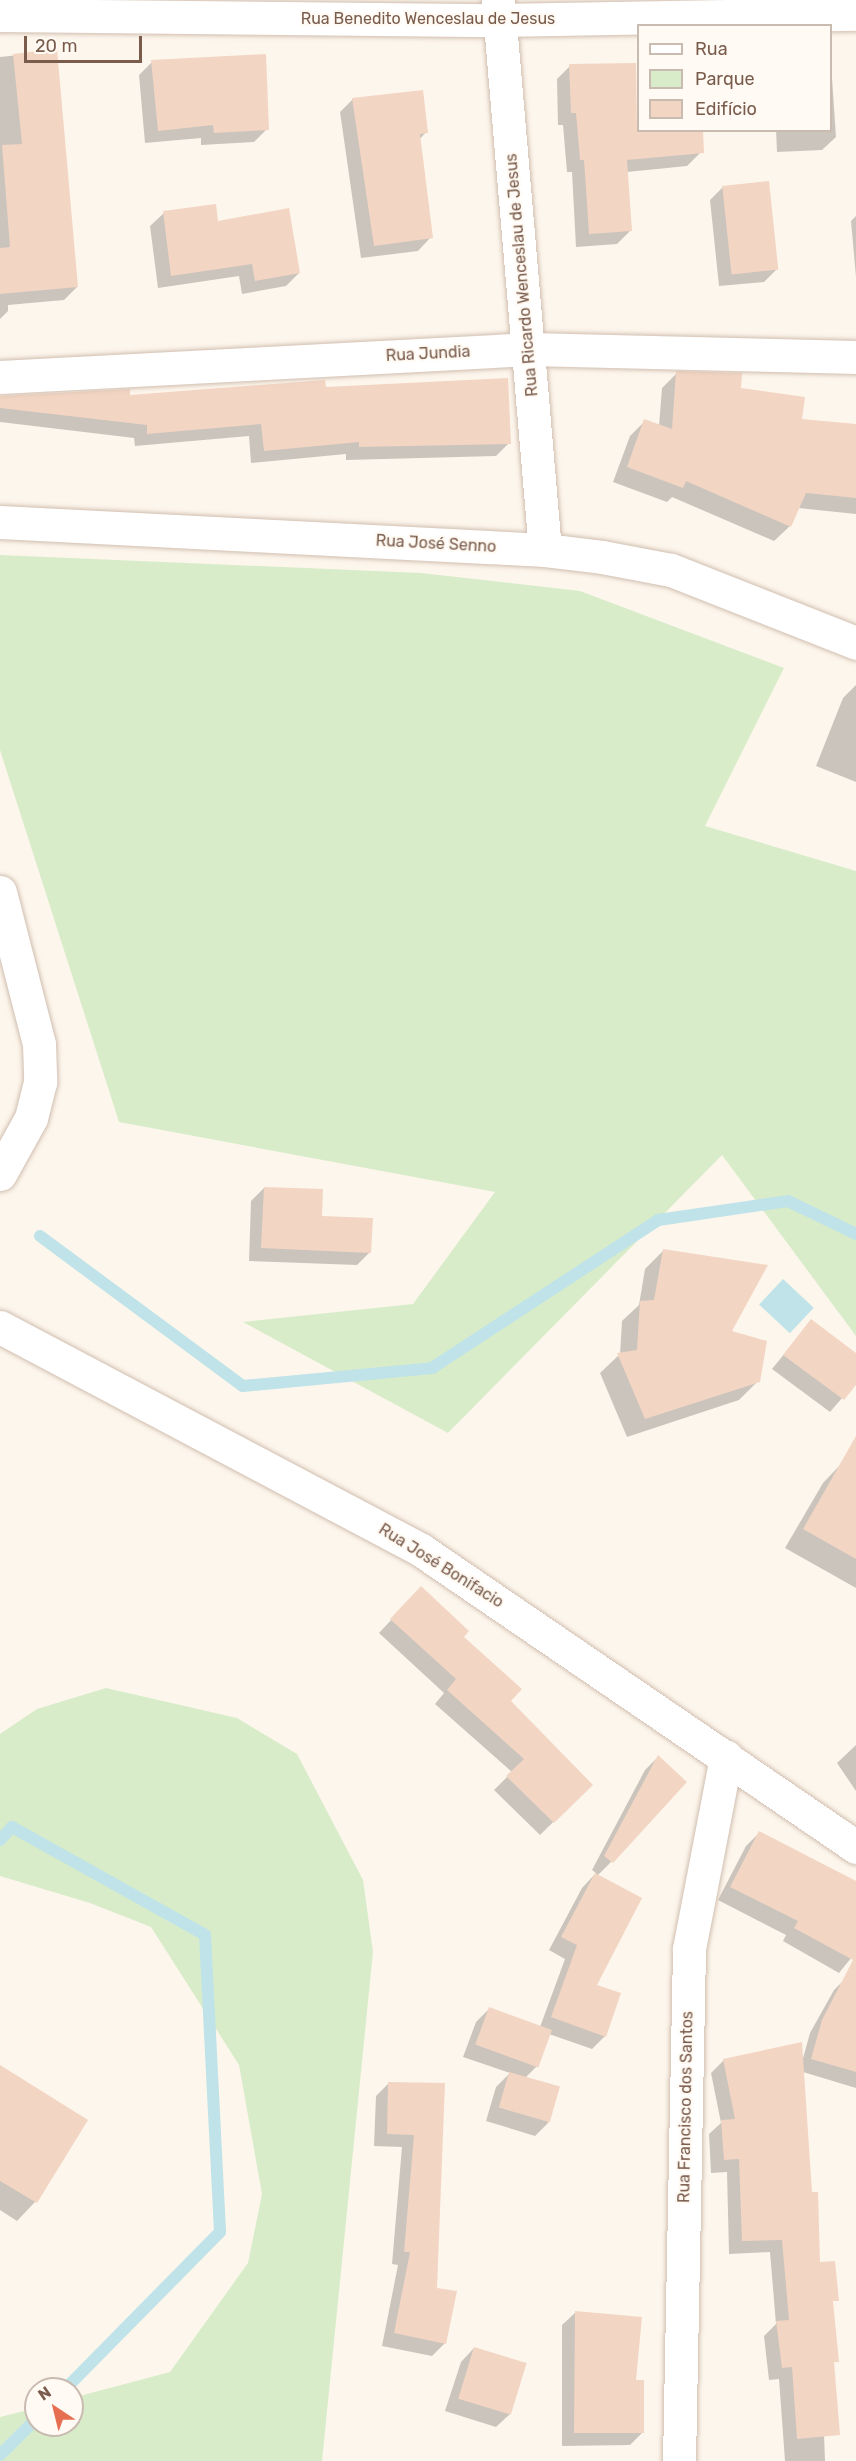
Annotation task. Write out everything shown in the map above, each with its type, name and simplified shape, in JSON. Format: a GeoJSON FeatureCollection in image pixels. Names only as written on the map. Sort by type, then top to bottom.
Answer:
{"type":"FeatureCollection","features":[{"type":"Feature","properties":{"kind":"street","name":"Rua Benedito Wenceslau de Jesus"},"geometry":{"type":"LineString","coordinates":[[0,15],[498,10],[856,14]]}},
{"type":"Feature","properties":{"kind":"street","name":"Rua Ricardo Wenceslau de Jesus"},"geometry":{"type":"LineString","coordinates":[[498,10],[530,349],[544,550]]}},
{"type":"Feature","properties":{"kind":"street","name":"Rua Jundia"},"geometry":{"type":"LineString","coordinates":[[0,376],[530,349],[856,357]]}},
{"type":"Feature","properties":{"kind":"street","name":"Rua José Senno"},"geometry":{"type":"LineString","coordinates":[[0,522],[544,550],[671,570],[856,643]]}},
{"type":"Feature","properties":{"kind":"street"},"geometry":{"type":"LineString","coordinates":[[0,892],[39,1044],[40,1082],[31,1118],[0,1174]]}},
{"type":"Feature","properties":{"kind":"street","name":"Rua José Bonifacio"},"geometry":{"type":"LineString","coordinates":[[0,1328],[421,1550],[856,1848]]}},
{"type":"Feature","properties":{"kind":"street","name":"Rua Francisco dos Santos"},"geometry":{"type":"LineString","coordinates":[[679,2461],[689,1949],[726,1757]]}},
{"type":"Feature","properties":{"kind":"green space"},"geometry":{"type":"Polygon","coordinates":[[[0,555],[421,573],[580,591],[784,668],[705,826],[856,871],[856,1336],[722,1155],[448,1433],[243,1322],[413,1304],[495,1192],[119,1122],[0,750],[0,555]]]}},
{"type":"Feature","properties":{"kind":"green space"},"geometry":{"type":"Polygon","coordinates":[[[106,1688],[237,1718],[297,1754],[363,1880],[373,1952],[322,2461],[0,2461],[0,2417],[24,2411],[24,2437],[84,2437],[84,2395],[170,2372],[248,2263],[262,2194],[239,2065],[151,1927],[90,1903],[0,1876],[0,1734],[37,1709],[106,1688]]]}},
{"type":"Feature","properties":{"kind":"water"},"geometry":{"type":"Polygon","coordinates":[[[783,1279],[814,1308],[790,1333],[759,1305],[783,1279]]]}},
{"type":"Feature","properties":{"kind":"building"},"geometry":{"type":"Polygon","coordinates":[[[57,49],[78,287],[0,294],[0,248],[10,247],[2,145],[22,144],[13,54],[57,49]]]}},
{"type":"Feature","properties":{"kind":"building"},"geometry":{"type":"Polygon","coordinates":[[[266,54],[269,130],[214,133],[213,125],[158,131],[151,60],[266,54]]]}},
{"type":"Feature","properties":{"kind":"building"},"geometry":{"type":"Polygon","coordinates":[[[636,63],[637,132],[703,132],[704,153],[627,160],[632,231],[589,234],[584,160],[580,160],[576,113],[571,113],[569,64],[636,63]]]}},
{"type":"Feature","properties":{"kind":"building"},"geometry":{"type":"Polygon","coordinates":[[[423,90],[428,133],[420,134],[433,238],[374,246],[352,98],[423,90]]]}},
{"type":"Feature","properties":{"kind":"building"},"geometry":{"type":"Polygon","coordinates":[[[769,181],[778,270],[732,274],[722,186],[769,181]]]}},
{"type":"Feature","properties":{"kind":"building"},"geometry":{"type":"Polygon","coordinates":[[[216,204],[218,221],[289,208],[300,273],[255,281],[252,264],[171,276],[163,211],[216,204]]]}},
{"type":"Feature","properties":{"kind":"building"},"geometry":{"type":"Polygon","coordinates":[[[676,371],[742,373],[741,388],[805,397],[802,419],[856,424],[856,498],[806,493],[791,527],[686,481],[683,488],[627,467],[644,419],[672,429],[676,371]]]}},
{"type":"Feature","properties":{"kind":"building"},"geometry":{"type":"Polygon","coordinates":[[[508,378],[511,444],[359,447],[359,442],[264,451],[261,424],[147,434],[147,425],[0,408],[0,396],[130,389],[130,395],[325,380],[326,387],[508,378]]]}},
{"type":"Feature","properties":{"kind":"building"},"geometry":{"type":"Polygon","coordinates":[[[264,1187],[323,1189],[322,1216],[373,1218],[371,1253],[261,1248],[264,1187]]]}},
{"type":"Feature","properties":{"kind":"building"},"geometry":{"type":"Polygon","coordinates":[[[663,1249],[768,1265],[732,1331],[767,1341],[760,1382],[645,1419],[617,1353],[637,1350],[640,1301],[654,1300],[663,1249]]]}},
{"type":"Feature","properties":{"kind":"building"},"geometry":{"type":"Polygon","coordinates":[[[811,1319],[856,1353],[856,1385],[844,1400],[783,1355],[811,1319]]]}},
{"type":"Feature","properties":{"kind":"building"},"geometry":{"type":"Polygon","coordinates":[[[856,1436],[856,1559],[803,1529],[856,1436]]]}},
{"type":"Feature","properties":{"kind":"building"},"geometry":{"type":"Polygon","coordinates":[[[421,1586],[469,1631],[464,1637],[522,1689],[511,1701],[593,1785],[554,1823],[506,1776],[524,1759],[447,1690],[456,1679],[390,1619],[421,1586]]]}},
{"type":"Feature","properties":{"kind":"building"},"geometry":{"type":"Polygon","coordinates":[[[658,1755],[687,1782],[613,1863],[604,1856],[658,1755]]]}},
{"type":"Feature","properties":{"kind":"building"},"geometry":{"type":"Polygon","coordinates":[[[759,1831],[856,1881],[856,2072],[811,2059],[822,2020],[853,1960],[794,1928],[798,1921],[730,1887],[759,1831]]]}},
{"type":"Feature","properties":{"kind":"building"},"geometry":{"type":"Polygon","coordinates":[[[595,1873],[642,1898],[597,1985],[621,1993],[606,2037],[551,2017],[577,1945],[561,1937],[595,1873]]]}},
{"type":"Feature","properties":{"kind":"building"},"geometry":{"type":"Polygon","coordinates":[[[489,2007],[552,2030],[538,2068],[475,2045],[489,2007]]]}},
{"type":"Feature","properties":{"kind":"building"},"geometry":{"type":"Polygon","coordinates":[[[802,2042],[812,2192],[818,2192],[820,2262],[835,2261],[839,2301],[833,2301],[839,2362],[834,2362],[840,2435],[797,2439],[792,2367],[782,2368],[776,2321],[789,2320],[782,2240],[742,2241],[739,2159],[724,2160],[721,2120],[735,2119],[723,2059],[802,2042]]]}},
{"type":"Feature","properties":{"kind":"building"},"geometry":{"type":"Polygon","coordinates":[[[0,2065],[88,2120],[37,2203],[0,2181],[0,2065]]]}},
{"type":"Feature","properties":{"kind":"building"},"geometry":{"type":"Polygon","coordinates":[[[509,2072],[560,2087],[550,2122],[499,2108],[509,2072]]]}},
{"type":"Feature","properties":{"kind":"building"},"geometry":{"type":"Polygon","coordinates":[[[388,2082],[445,2083],[437,2288],[457,2291],[446,2344],[394,2333],[410,2252],[404,2252],[414,2135],[387,2134],[388,2082]]]}},
{"type":"Feature","properties":{"kind":"building"},"geometry":{"type":"Polygon","coordinates":[[[575,2311],[642,2317],[636,2380],[644,2380],[644,2433],[574,2433],[575,2311]]]}},
{"type":"Feature","properties":{"kind":"building"},"geometry":{"type":"Polygon","coordinates":[[[474,2347],[527,2363],[511,2415],[458,2399],[474,2347]]]}},
{"type":"Feature","properties":{"kind":"waterway"},"geometry":{"type":"LineString","coordinates":[[40,1236],[243,1386],[432,1368],[658,1220],[788,1201],[856,1234]]}},
{"type":"Feature","properties":{"kind":"waterway"},"geometry":{"type":"LineString","coordinates":[[0,1840],[12,1827],[205,1935],[220,2232],[77,2377]]}},
{"type":"Feature","properties":{"kind":"waterway"},"geometry":{"type":"LineString","coordinates":[[0,2455],[24,2431]]}}]}
